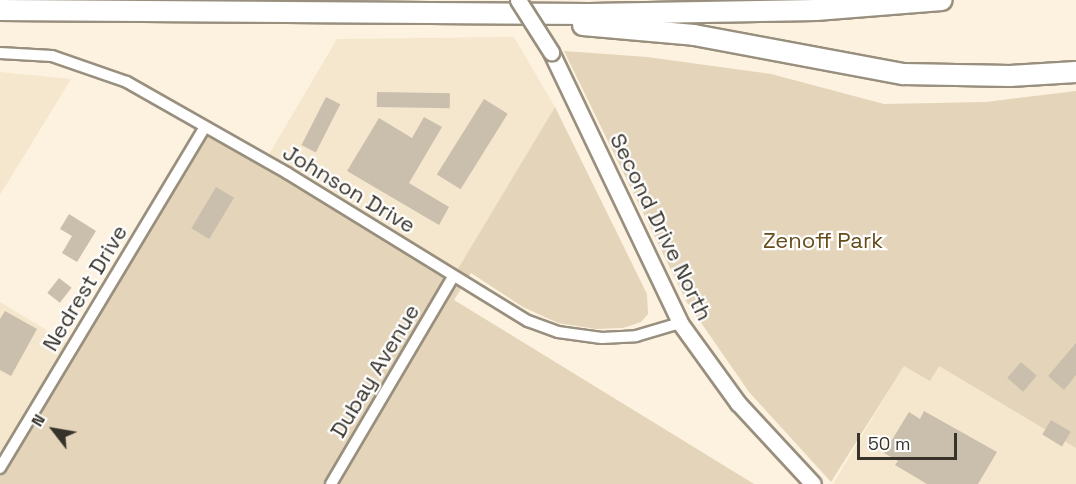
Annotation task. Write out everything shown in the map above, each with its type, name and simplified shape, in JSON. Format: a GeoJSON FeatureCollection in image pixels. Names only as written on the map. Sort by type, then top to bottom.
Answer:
{"type":"FeatureCollection","features":[{"type":"Feature","properties":{"kind":"highway"},"geometry":{"type":"LineString","coordinates":[[0,10],[537,13],[816,10],[942,0]]}},
{"type":"Feature","properties":{"kind":"highway"},"geometry":{"type":"LineString","coordinates":[[537,13],[573,24],[694,35],[903,74],[1010,76],[1076,72]]}},
{"type":"Feature","properties":{"kind":"street","name":"Second Drive North"},"geometry":{"type":"LineString","coordinates":[[518,0],[551,52],[680,322],[738,403],[813,484]]}},
{"type":"Feature","properties":{"kind":"street","name":"Johnson Drive"},"geometry":{"type":"LineString","coordinates":[[0,52],[52,57],[104,71],[338,204],[453,277],[528,321],[558,332],[602,338],[636,336],[680,322]]}},
{"type":"Feature","properties":{"kind":"street","name":"Nedrest Drive"},"geometry":{"type":"LineString","coordinates":[[0,468],[204,128]]}},
{"type":"Feature","properties":{"kind":"street","name":"Dubay Avenue"},"geometry":{"type":"LineString","coordinates":[[331,484],[453,277]]}},
{"type":"Feature","properties":{"kind":"shaded area"},"geometry":{"type":"Polygon","coordinates":[[[514,37],[555,107],[453,277],[265,161],[337,39],[514,37]]]}},
{"type":"Feature","properties":{"kind":"shaded area"},"geometry":{"type":"Polygon","coordinates":[[[0,72],[71,79],[0,195],[0,72]]]}},
{"type":"Feature","properties":{"kind":"shaded area"},"geometry":{"type":"Polygon","coordinates":[[[0,302],[73,346],[8,455],[0,450],[0,302]]]}},
{"type":"Feature","properties":{"kind":"shaded area"},"geometry":{"type":"Polygon","coordinates":[[[904,365],[939,366],[1076,448],[1076,484],[833,484],[904,365]]]}},
{"type":"Feature","properties":{"kind":"green space","name":"Zenoff Park"},"geometry":{"type":"Polygon","coordinates":[[[564,51],[647,57],[771,74],[884,104],[986,102],[1076,91],[1076,448],[939,366],[930,381],[904,366],[831,482],[749,392],[686,301],[564,51]]]}},
{"type":"Feature","properties":{"kind":"green space"},"geometry":{"type":"Polygon","coordinates":[[[555,107],[647,294],[648,314],[641,322],[623,328],[596,329],[558,323],[523,307],[471,273],[454,300],[754,484],[0,484],[0,466],[204,128],[453,277],[555,107]]]}},
{"type":"Feature","properties":{"kind":"building"},"geometry":{"type":"Polygon","coordinates":[[[377,92],[450,93],[450,108],[377,107],[377,92]]]}},
{"type":"Feature","properties":{"kind":"building"},"geometry":{"type":"Polygon","coordinates":[[[326,97],[340,104],[316,152],[301,145],[326,97]]]}},
{"type":"Feature","properties":{"kind":"building"},"geometry":{"type":"Polygon","coordinates":[[[484,99],[508,114],[461,189],[437,174],[484,99]]]}},
{"type":"Feature","properties":{"kind":"building"},"geometry":{"type":"Polygon","coordinates":[[[424,117],[442,127],[409,183],[449,207],[439,225],[347,171],[379,118],[412,138],[424,117]]]}},
{"type":"Feature","properties":{"kind":"building"},"geometry":{"type":"Polygon","coordinates":[[[216,187],[234,198],[209,239],[191,228],[216,187]]]}},
{"type":"Feature","properties":{"kind":"building"},"geometry":{"type":"Polygon","coordinates":[[[69,214],[96,231],[77,262],[62,253],[72,236],[60,229],[69,214]]]}},
{"type":"Feature","properties":{"kind":"building"},"geometry":{"type":"Polygon","coordinates":[[[59,278],[72,288],[60,303],[47,293],[59,278]]]}},
{"type":"Feature","properties":{"kind":"building"},"geometry":{"type":"Polygon","coordinates":[[[5,311],[37,329],[11,376],[0,370],[0,319],[5,311]]]}},
{"type":"Feature","properties":{"kind":"building"},"geometry":{"type":"Polygon","coordinates":[[[1076,343],[1076,375],[1064,390],[1048,376],[1076,343]]]}},
{"type":"Feature","properties":{"kind":"building"},"geometry":{"type":"Polygon","coordinates":[[[1021,362],[1037,376],[1023,392],[1007,378],[1021,362]]]}},
{"type":"Feature","properties":{"kind":"building"},"geometry":{"type":"Polygon","coordinates":[[[924,411],[997,452],[978,484],[927,484],[895,465],[898,461],[884,453],[909,412],[920,419],[924,411]]]}},
{"type":"Feature","properties":{"kind":"building"},"geometry":{"type":"Polygon","coordinates":[[[1051,420],[1071,432],[1062,446],[1042,435],[1051,420]]]}}]}
